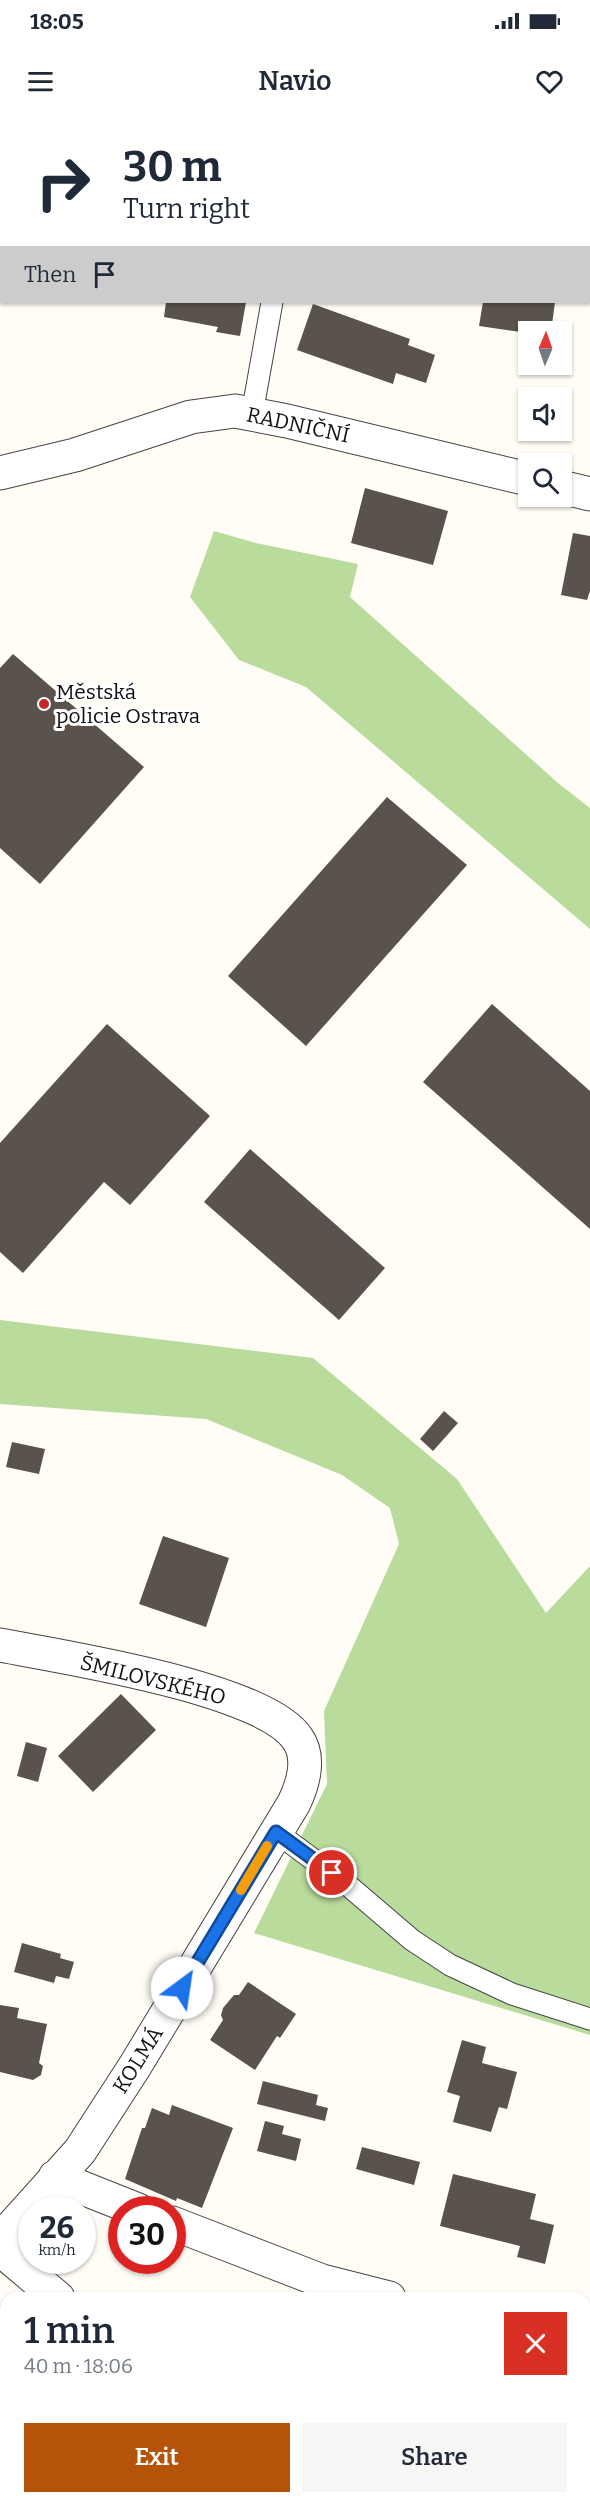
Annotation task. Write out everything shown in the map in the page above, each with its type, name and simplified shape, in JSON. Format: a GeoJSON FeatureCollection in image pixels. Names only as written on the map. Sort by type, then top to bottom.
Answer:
{"type":"FeatureCollection","features":[{"type":"Feature","properties":{"kind":"street","name":"RADNIČNÍ"},"geometry":{"type":"LineString","coordinates":[[0,473],[75,455],[191,417],[235,411],[287,421],[518,477]]}},
{"type":"Feature","properties":{"kind":"street"},"geometry":{"type":"LineString","coordinates":[[572,490],[590,494]]}},
{"type":"Feature","properties":{"kind":"street","name":"ŠMILOVSKÉHO"},"geometry":{"type":"LineString","coordinates":[[0,1645],[99,1664],[180,1683],[246,1704],[270,1715],[296,1736]]}},
{"type":"Feature","properties":{"kind":"street","name":"KOLMÁ"},"geometry":{"type":"LineString","coordinates":[[0,2240],[80,2151],[276,1832],[297,1796],[303,1775],[304,1753],[296,1736]]}},
{"type":"Feature","properties":{"kind":"street"},"geometry":{"type":"LineString","coordinates":[[55,2177],[108,2198]]}},
{"type":"Feature","properties":{"kind":"street"},"geometry":{"type":"LineString","coordinates":[[186,2228],[322,2281],[365,2292]]}},
{"type":"Feature","properties":{"kind":"street"},"geometry":{"type":"LineString","coordinates":[[0,2249],[51,2292]]}},
{"type":"Feature","properties":{"kind":"lane"},"geometry":{"type":"LineString","coordinates":[[252,414],[272,303]]}},
{"type":"Feature","properties":{"kind":"lane"},"geometry":{"type":"LineString","coordinates":[[276,1832],[351,1887],[411,1940],[450,1965],[512,1994],[590,2019]]}},
{"type":"Feature","properties":{"kind":"green space"},"geometry":{"type":"Polygon","coordinates":[[[214,531],[256,543],[358,564],[350,597],[558,783],[590,808],[590,929],[306,687],[239,660],[190,597],[214,531]]]}},
{"type":"Feature","properties":{"kind":"green space"},"geometry":{"type":"Polygon","coordinates":[[[0,1320],[313,1358],[457,1479],[546,1613],[590,1566],[590,2035],[254,1933],[327,1784],[324,1711],[399,1544],[390,1508],[342,1475],[206,1419],[0,1404],[0,1320]]]}},
{"type":"Feature","properties":{"kind":"building"},"geometry":{"type":"Polygon","coordinates":[[[166,303],[246,303],[240,336],[216,332],[218,327],[164,317],[166,303]]]}},
{"type":"Feature","properties":{"kind":"building"},"geometry":{"type":"Polygon","coordinates":[[[483,303],[555,303],[552,321],[518,321],[518,332],[479,326],[483,303]]]}},
{"type":"Feature","properties":{"kind":"building"},"geometry":{"type":"Polygon","coordinates":[[[313,304],[410,339],[408,345],[435,355],[426,383],[396,373],[393,384],[297,350],[313,304]]]}},
{"type":"Feature","properties":{"kind":"building"},"geometry":{"type":"Polygon","coordinates":[[[365,488],[448,511],[433,565],[351,543],[365,488]]]}},
{"type":"Feature","properties":{"kind":"building"},"geometry":{"type":"Polygon","coordinates":[[[573,533],[590,536],[590,591],[587,600],[561,595],[573,533]]]}},
{"type":"Feature","properties":{"kind":"building"},"geometry":{"type":"Polygon","coordinates":[[[13,654],[144,767],[40,884],[0,848],[0,668],[13,654]]]}},
{"type":"Feature","properties":{"kind":"building"},"geometry":{"type":"Polygon","coordinates":[[[387,797],[467,865],[306,1046],[228,976],[387,797]]]}},
{"type":"Feature","properties":{"kind":"building"},"geometry":{"type":"Polygon","coordinates":[[[492,1004],[590,1091],[590,1229],[423,1082],[492,1004]]]}},
{"type":"Feature","properties":{"kind":"building"},"geometry":{"type":"Polygon","coordinates":[[[107,1024],[210,1116],[130,1205],[104,1182],[23,1273],[0,1252],[0,1143],[107,1024]]]}},
{"type":"Feature","properties":{"kind":"building"},"geometry":{"type":"Polygon","coordinates":[[[250,1149],[385,1268],[339,1320],[204,1202],[250,1149]]]}},
{"type":"Feature","properties":{"kind":"building"},"geometry":{"type":"Polygon","coordinates":[[[444,1411],[458,1423],[433,1451],[420,1439],[444,1411]]]}},
{"type":"Feature","properties":{"kind":"building"},"geometry":{"type":"Polygon","coordinates":[[[12,1442],[45,1449],[39,1474],[6,1467],[12,1442]]]}},
{"type":"Feature","properties":{"kind":"building"},"geometry":{"type":"Polygon","coordinates":[[[163,1536],[229,1558],[206,1627],[139,1604],[163,1536]]]}},
{"type":"Feature","properties":{"kind":"building"},"geometry":{"type":"Polygon","coordinates":[[[121,1694],[156,1730],[93,1792],[58,1756],[121,1694]]]}},
{"type":"Feature","properties":{"kind":"building"},"geometry":{"type":"Polygon","coordinates":[[[26,1742],[47,1748],[38,1782],[17,1776],[26,1742]]]}},
{"type":"Feature","properties":{"kind":"building"},"geometry":{"type":"Polygon","coordinates":[[[22,1943],[61,1954],[60,1958],[74,1962],[69,1979],[56,1976],[54,1983],[14,1972],[22,1943]]]}},
{"type":"Feature","properties":{"kind":"building"},"geometry":{"type":"Polygon","coordinates":[[[248,1982],[296,2014],[280,2038],[277,2036],[255,2070],[210,2040],[223,2020],[221,2015],[223,2008],[234,1995],[239,1995],[248,1982]]]}},
{"type":"Feature","properties":{"kind":"building"},"geometry":{"type":"Polygon","coordinates":[[[0,2005],[19,2008],[17,2018],[47,2024],[39,2063],[43,2066],[41,2075],[33,2080],[0,2072],[0,2005]]]}},
{"type":"Feature","properties":{"kind":"building"},"geometry":{"type":"Polygon","coordinates":[[[462,2040],[486,2047],[482,2063],[517,2072],[507,2109],[499,2107],[491,2132],[453,2122],[460,2096],[447,2092],[462,2040]]]}},
{"type":"Feature","properties":{"kind":"building"},"geometry":{"type":"Polygon","coordinates":[[[263,2081],[318,2095],[316,2105],[328,2108],[325,2121],[257,2104],[263,2081]]]}},
{"type":"Feature","properties":{"kind":"building"},"geometry":{"type":"Polygon","coordinates":[[[172,2105],[233,2128],[202,2208],[186,2202],[186,2196],[164,2196],[125,2179],[142,2128],[145,2128],[152,2108],[169,2115],[172,2105]]]}},
{"type":"Feature","properties":{"kind":"building"},"geometry":{"type":"Polygon","coordinates":[[[265,2121],[284,2126],[282,2134],[301,2139],[296,2161],[257,2151],[265,2121]]]}},
{"type":"Feature","properties":{"kind":"building"},"geometry":{"type":"Polygon","coordinates":[[[362,2147],[420,2162],[414,2185],[356,2169],[362,2147]]]}},
{"type":"Feature","properties":{"kind":"building"},"geometry":{"type":"Polygon","coordinates":[[[453,2174],[536,2194],[530,2219],[554,2225],[545,2264],[517,2257],[520,2246],[440,2226],[453,2174]]]}},
{"type":"Feature","properties":{"kind":"slow traffic"},"geometry":{"type":"LineString","coordinates":[[241,1890],[267,1846]]}},
{"type":"Feature","properties":{"kind":"place","name":"Městská policie Ostrava"},"geometry":{"type":"Point","coordinates":[44,704]}},
{"type":"Feature","properties":{"kind":"route"},"geometry":{"type":"LineString","coordinates":[[182,1988],[276,1832],[332,1873]]}}]}
